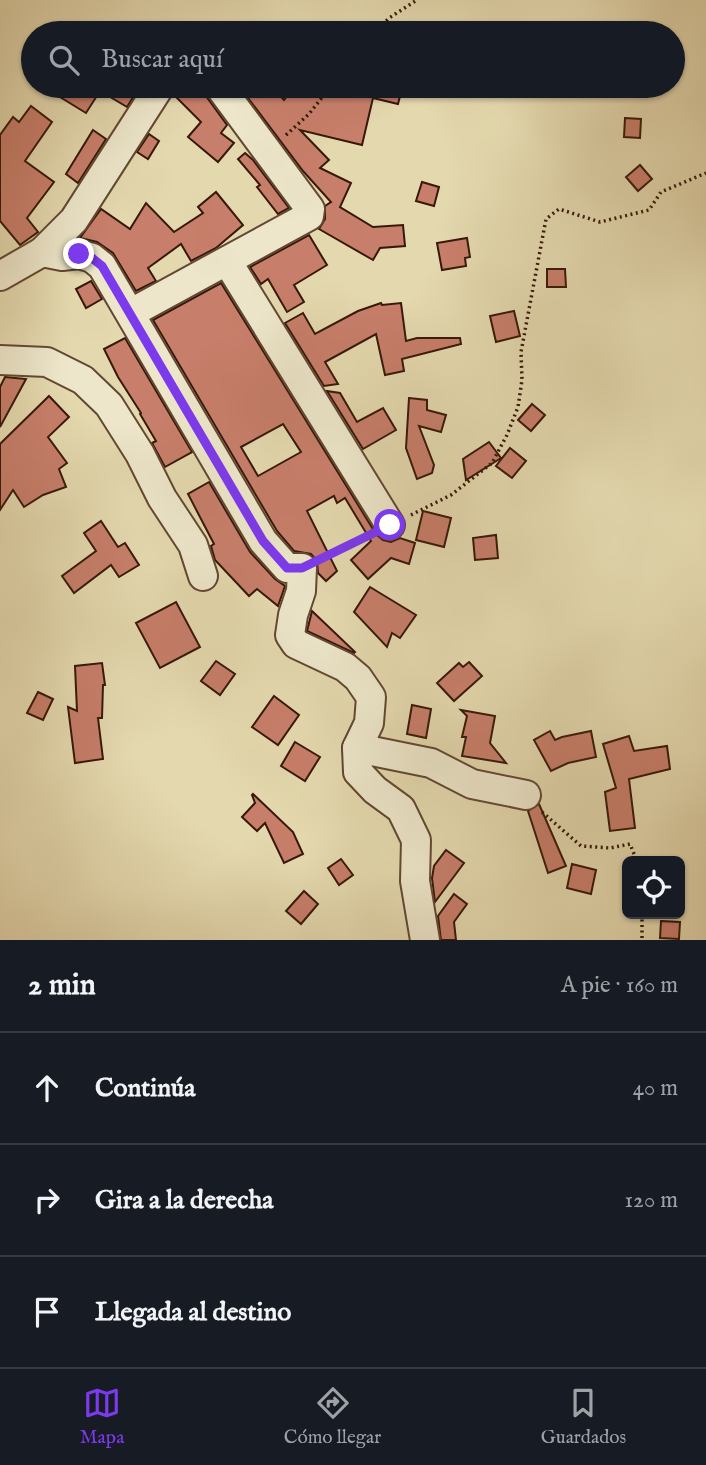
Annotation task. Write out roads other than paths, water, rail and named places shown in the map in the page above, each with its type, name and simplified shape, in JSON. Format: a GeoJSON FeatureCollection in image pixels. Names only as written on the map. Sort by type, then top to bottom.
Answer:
{"type":"FeatureCollection","features":[{"type":"Feature","properties":{"kind":"street"},"geometry":{"type":"LineString","coordinates":[[0,276],[42,252],[74,220],[152,98]]}},
{"type":"Feature","properties":{"kind":"street"},"geometry":{"type":"LineString","coordinates":[[131,313],[309,216],[310,209],[227,98]]}},
{"type":"Feature","properties":{"kind":"street"},"geometry":{"type":"LineString","coordinates":[[42,252],[62,256],[79,254],[92,258],[102,266],[263,541],[287,568],[302,568],[301,591],[290,635],[296,644],[345,667],[358,678],[371,697],[369,723],[357,748],[358,772],[374,790],[401,809],[416,840],[415,881],[425,940]]}},
{"type":"Feature","properties":{"kind":"street"},"geometry":{"type":"LineString","coordinates":[[228,261],[390,525]]}},
{"type":"Feature","properties":{"kind":"street"},"geometry":{"type":"LineString","coordinates":[[0,359],[47,362],[83,380],[110,405],[140,454],[162,498],[193,545],[203,576]]}},
{"type":"Feature","properties":{"kind":"street"},"geometry":{"type":"LineString","coordinates":[[357,748],[431,764],[472,784],[526,796]]}}]}
